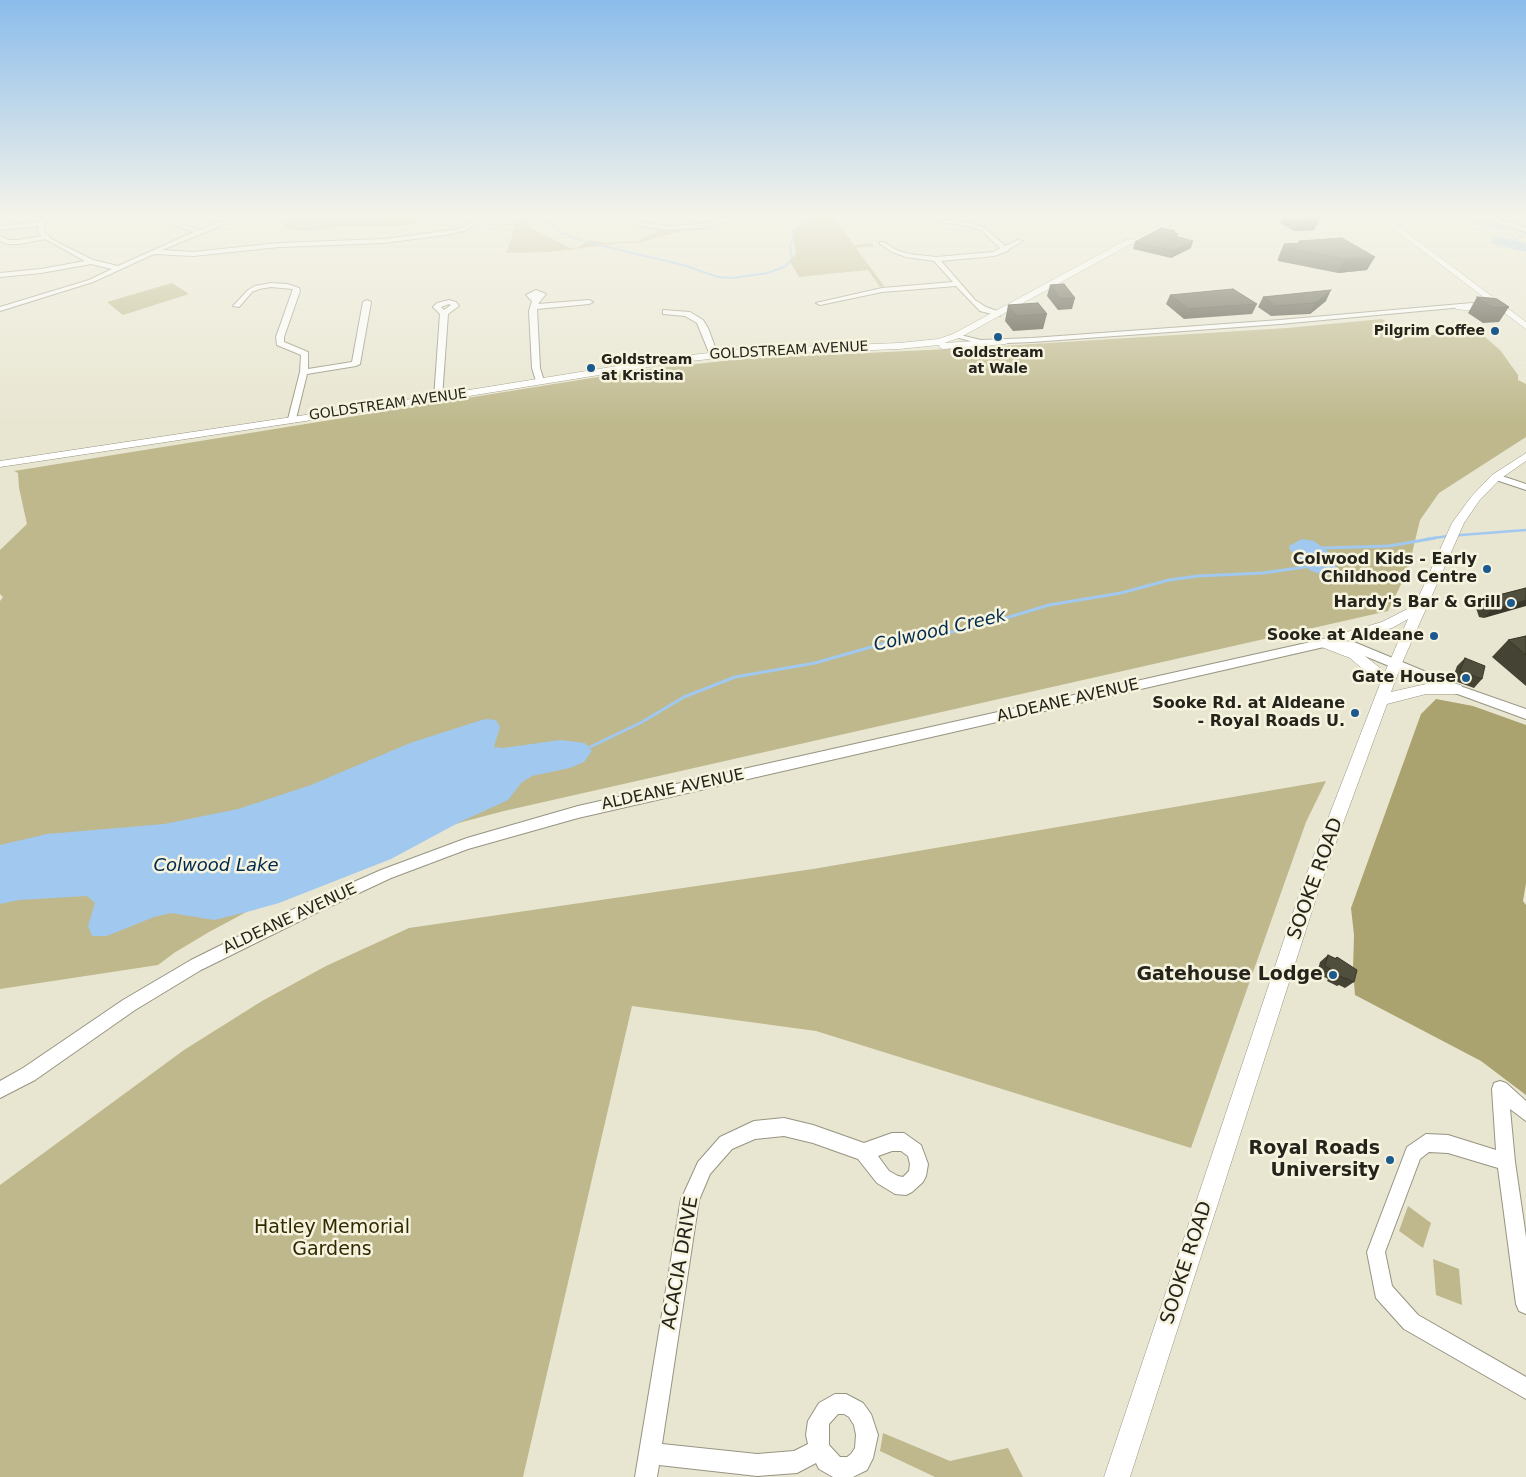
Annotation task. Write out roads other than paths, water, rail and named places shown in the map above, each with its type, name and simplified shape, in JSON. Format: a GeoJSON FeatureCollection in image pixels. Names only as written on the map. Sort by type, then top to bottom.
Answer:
{"type":"FeatureCollection","features":[{"type":"Feature","properties":{"kind":"main road"},"geometry":{"type":"LineString","coordinates":[[956,336],[1048,286]]}},
{"type":"Feature","properties":{"kind":"main road"},"geometry":{"type":"LineString","coordinates":[[1472,286],[1526,326]]}},
{"type":"Feature","properties":{"kind":"main road"},"geometry":{"type":"LineString","coordinates":[[1459,307],[1492,310],[1516,319]]}},
{"type":"Feature","properties":{"kind":"main road"},"geometry":{"type":"LineString","coordinates":[[967,331],[981,338],[1005,341]]}},
{"type":"Feature","properties":{"kind":"main road","name":"GOLDSTREAM AVENUE"},"geometry":{"type":"LineString","coordinates":[[0,464],[714,355],[899,346],[939,342],[956,336]]}},
{"type":"Feature","properties":{"kind":"main road"},"geometry":{"type":"LineString","coordinates":[[899,346],[947,346],[1005,341]]}},
{"type":"Feature","properties":{"kind":"main road","name":"SOOKE ROAD"},"geometry":{"type":"LineString","coordinates":[[1117,1477],[1311,886],[1395,663],[1458,523],[1496,477],[1526,456]]}},
{"type":"Feature","properties":{"kind":"main road"},"geometry":{"type":"LineString","coordinates":[[1324,643],[1387,625],[1421,607]]}},
{"type":"Feature","properties":{"kind":"main road"},"geometry":{"type":"LineString","coordinates":[[1324,643],[1355,655],[1372,668],[1384,691],[1456,689]]}},
{"type":"Feature","properties":{"kind":"street"},"geometry":{"type":"LineString","coordinates":[[0,308],[77,286]]}},
{"type":"Feature","properties":{"kind":"street"},"geometry":{"type":"LineString","coordinates":[[237,306],[250,291],[257,287],[265,286]]}},
{"type":"Feature","properties":{"kind":"street"},"geometry":{"type":"LineString","coordinates":[[279,286],[296,288],[298,291],[280,337],[280,343],[305,354],[304,372],[292,419]]}},
{"type":"Feature","properties":{"kind":"street"},"geometry":{"type":"LineString","coordinates":[[820,303],[882,290],[932,286]]}},
{"type":"Feature","properties":{"kind":"street"},"geometry":{"type":"LineString","coordinates":[[958,286],[977,306],[997,314]]}},
{"type":"Feature","properties":{"kind":"street"},"geometry":{"type":"LineString","coordinates":[[304,372],[356,364],[367,302]]}},
{"type":"Feature","properties":{"kind":"street"},"geometry":{"type":"LineString","coordinates":[[540,381],[536,368],[535,304],[589,302]]}},
{"type":"Feature","properties":{"kind":"street","name":"GOLDSTREAM AVENUE"},"geometry":{"type":"LineString","coordinates":[[956,336],[972,341],[1005,341],[1280,322],[1494,303]]}},
{"type":"Feature","properties":{"kind":"street"},"geometry":{"type":"LineString","coordinates":[[666,312],[687,314],[700,322],[714,355]]}},
{"type":"Feature","properties":{"kind":"street"},"geometry":{"type":"LineString","coordinates":[[438,398],[444,313]]}},
{"type":"Feature","properties":{"kind":"street"},"geometry":{"type":"LineString","coordinates":[[1496,477],[1526,487]]}},
{"type":"Feature","properties":{"kind":"street","name":"ALDEANE AVENUE"},"geometry":{"type":"LineString","coordinates":[[0,1090],[29,1074],[129,1005],[196,965],[309,909],[386,874],[467,844],[524,826],[645,795],[735,777],[1324,643],[1350,645],[1456,689],[1526,714]]}},
{"type":"Feature","properties":{"kind":"street"},"geometry":{"type":"LineString","coordinates":[[1526,1112],[1500,1089],[1506,1162],[1526,1304]]}},
{"type":"Feature","properties":{"kind":"street","name":"ACACIA DRIVE"},"geometry":{"type":"LineString","coordinates":[[646,1477],[690,1199],[704,1168],[726,1143],[754,1130],[784,1127],[814,1134],[864,1152]]}},
{"type":"Feature","properties":{"kind":"street"},"geometry":{"type":"LineString","coordinates":[[1506,1162],[1448,1144],[1426,1143],[1413,1153],[1376,1252],[1384,1290],[1410,1322],[1526,1389]]}},
{"type":"Feature","properties":{"kind":"street"},"geometry":{"type":"LineString","coordinates":[[650,1453],[757,1465],[797,1462],[819,1449]]}},
{"type":"Feature","properties":{"kind":"water"},"geometry":{"type":"Polygon","coordinates":[[[1302,539],[1314,541],[1330,553],[1334,558],[1337,570],[1332,574],[1321,574],[1311,571],[1301,564],[1289,546],[1302,539]]]}},
{"type":"Feature","properties":{"kind":"water","name":"Colwood Lake"},"geometry":{"type":"Polygon","coordinates":[[[485,719],[496,720],[500,727],[494,747],[503,748],[560,740],[585,743],[592,751],[584,762],[570,768],[532,776],[522,782],[508,800],[458,823],[391,859],[279,903],[247,912],[214,920],[171,913],[154,917],[107,936],[92,936],[88,926],[95,903],[87,896],[19,900],[0,904],[0,845],[47,834],[164,824],[238,809],[311,785],[410,743],[485,719]]]}},
{"type":"Feature","properties":{"kind":"waterway","name":"Colwood Creek"},"geometry":{"type":"LineString","coordinates":[[1427,539],[1526,530]]}},
{"type":"Feature","properties":{"kind":"waterway","name":"Colwood Creek"},"geometry":{"type":"LineString","coordinates":[[1323,548],[1389,546],[1435,538]]}},
{"type":"Feature","properties":{"kind":"waterway","name":"Colwood Creek"},"geometry":{"type":"LineString","coordinates":[[590,747],[642,722],[684,697],[735,677],[815,663],[889,642],[934,636],[986,624],[1049,605],[1121,593],[1169,580],[1198,576],[1263,573],[1305,567]]}},
{"type":"Feature","properties":{"kind":"place","name":"Pilgrim Coffee"},"geometry":{"type":"Point","coordinates":[1495,331]}},
{"type":"Feature","properties":{"kind":"place","name":"Goldstream at Wale"},"geometry":{"type":"Point","coordinates":[998,337]}},
{"type":"Feature","properties":{"kind":"place","name":"Goldstream at Kristina"},"geometry":{"type":"Point","coordinates":[591,368]}},
{"type":"Feature","properties":{"kind":"place","name":"Colwood Kids - Early Childhood Centre"},"geometry":{"type":"Point","coordinates":[1487,569]}},
{"type":"Feature","properties":{"kind":"place","name":"Hardy's Bar & Grill"},"geometry":{"type":"Point","coordinates":[1511,603]}},
{"type":"Feature","properties":{"kind":"place","name":"Sooke at Aldeane"},"geometry":{"type":"Point","coordinates":[1434,636]}},
{"type":"Feature","properties":{"kind":"place","name":"Gate House"},"geometry":{"type":"Point","coordinates":[1466,678]}},
{"type":"Feature","properties":{"kind":"place","name":"Sooke Rd. at Aldeane - Royal Roads U."},"geometry":{"type":"Point","coordinates":[1355,713]}},
{"type":"Feature","properties":{"kind":"place","name":"Gatehouse Lodge"},"geometry":{"type":"Point","coordinates":[1333,975]}},
{"type":"Feature","properties":{"kind":"place","name":"Royal Roads University"},"geometry":{"type":"Point","coordinates":[1390,1160]}},
{"type":"Feature","properties":{"kind":"park label","name":"Hatley Memorial Gardens"},"geometry":{"type":"Point","coordinates":[332,1239]}}]}
